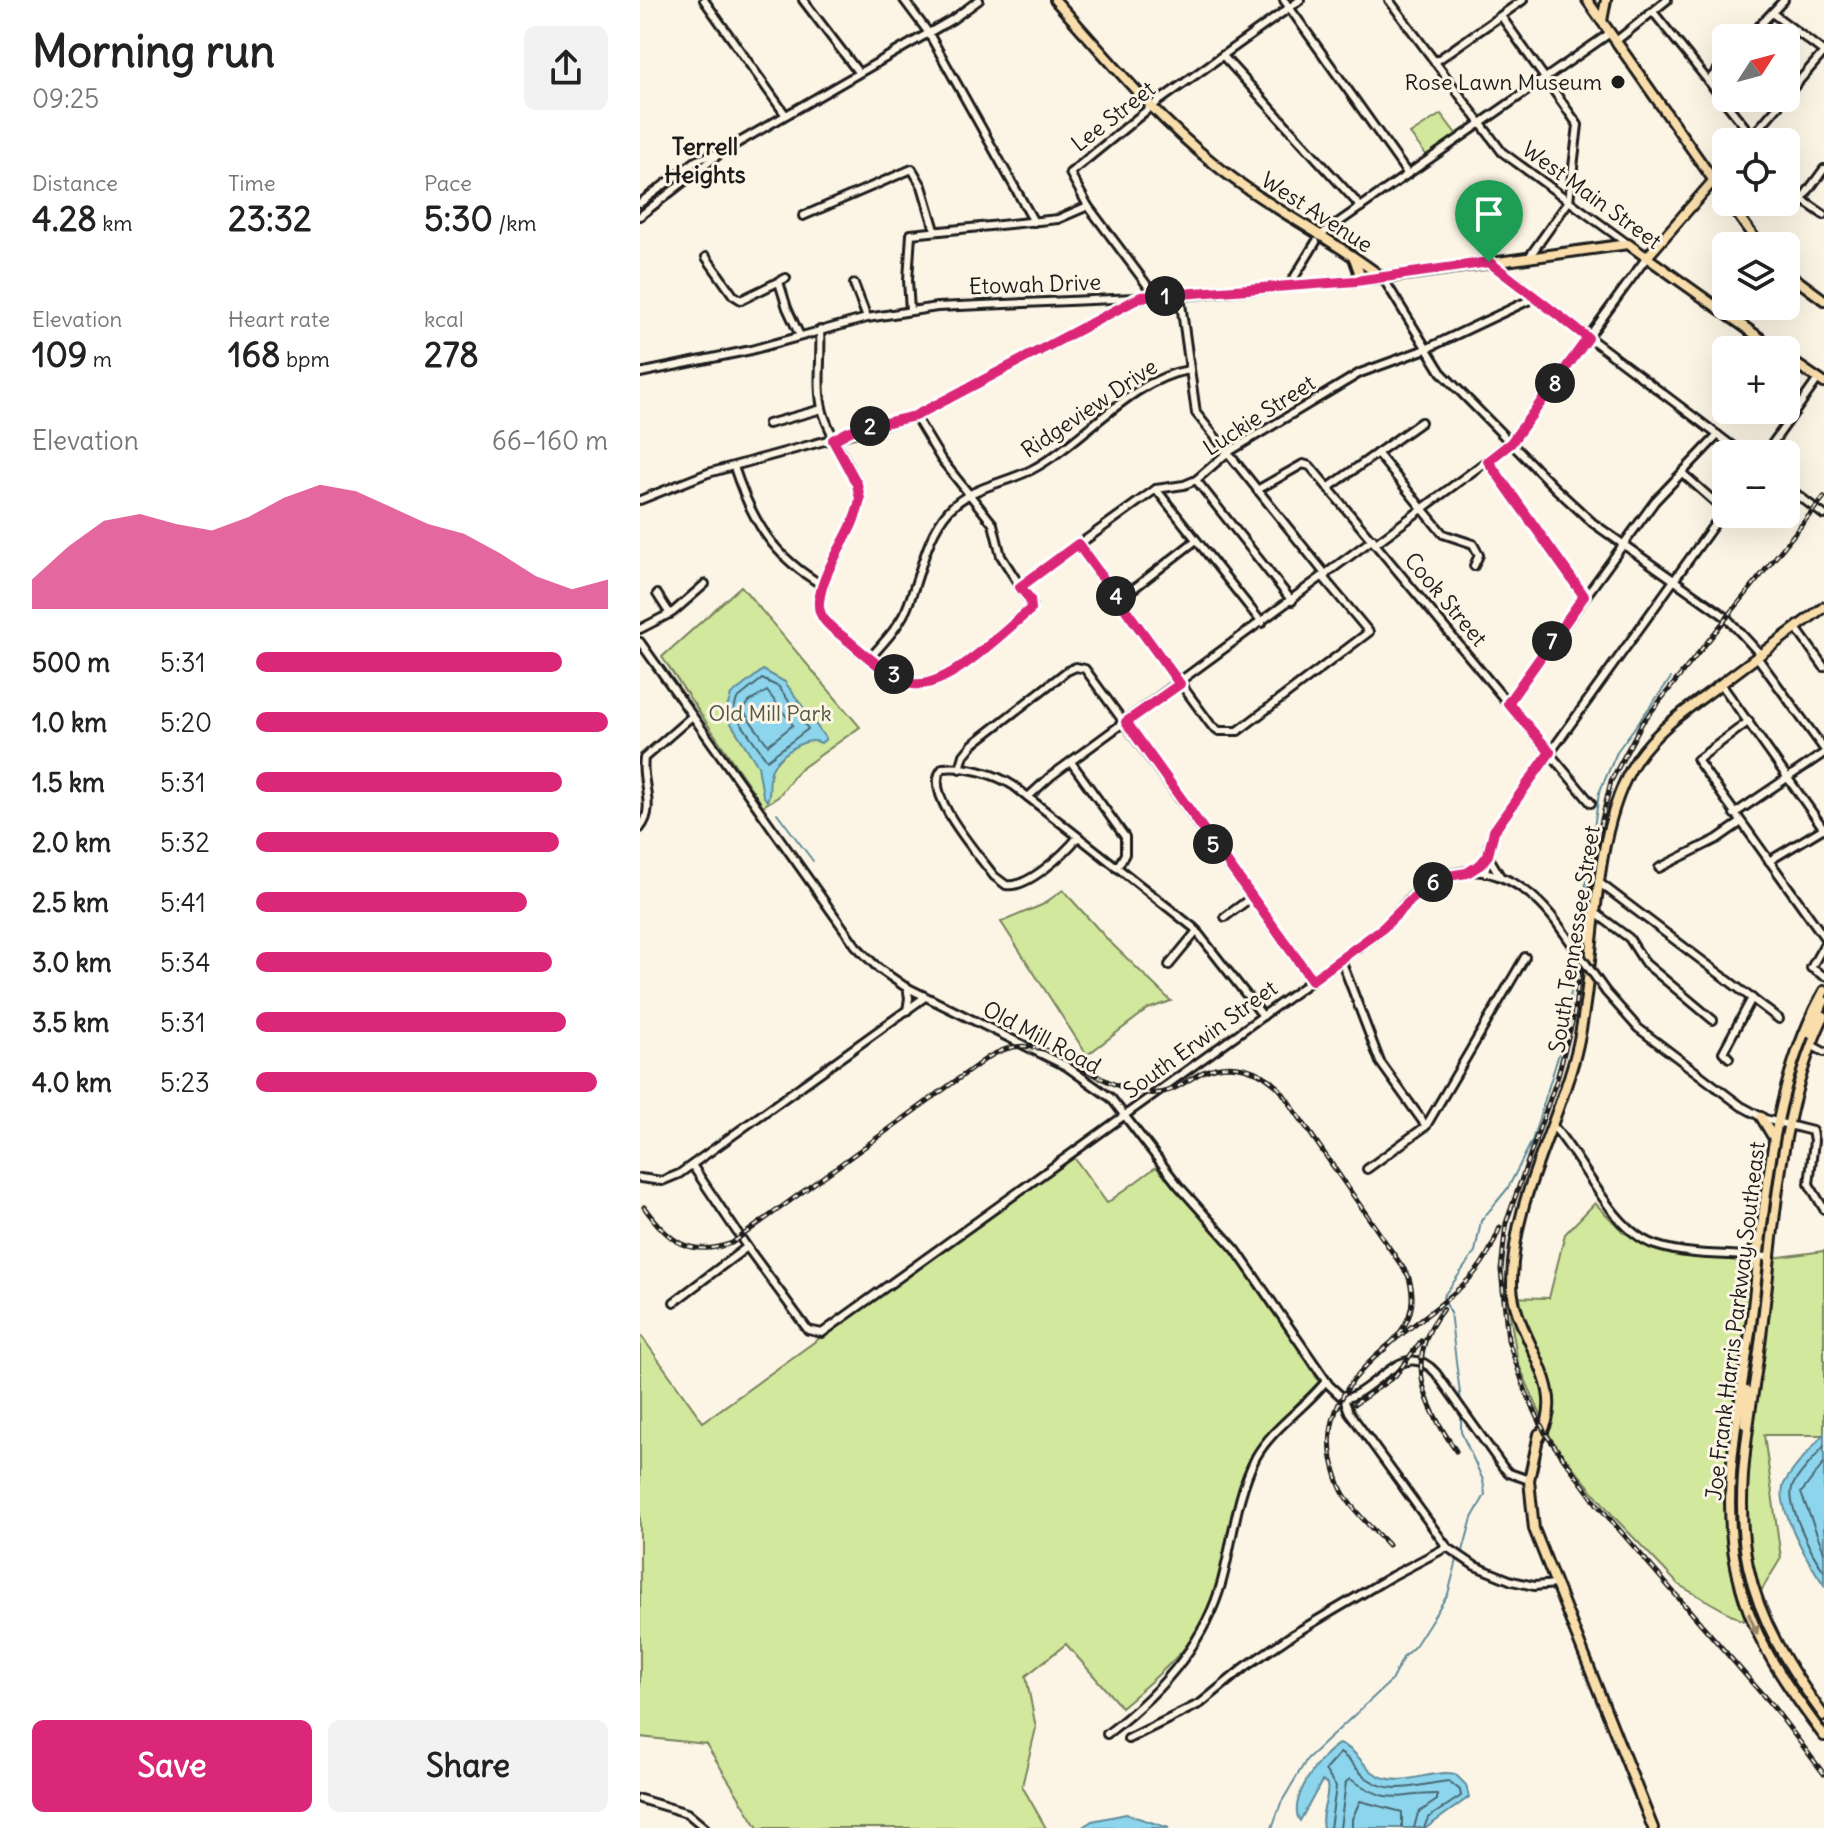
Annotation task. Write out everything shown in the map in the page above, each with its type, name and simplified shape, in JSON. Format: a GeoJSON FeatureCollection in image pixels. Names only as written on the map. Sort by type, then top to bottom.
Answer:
{"type":"FeatureCollection","features":[{"type":"Feature","properties":{"kind":"main road","name":"West Avenue"},"geometry":{"type":"LineString","coordinates":[[1055,0],[1152,106],[1217,166],[1317,239],[1354,258],[1383,278]]}},
{"type":"Feature","properties":{"kind":"main road"},"geometry":{"type":"LineString","coordinates":[[1602,21],[1606,0],[1590,4],[1712,177]]}},
{"type":"Feature","properties":{"kind":"main road"},"geometry":{"type":"LineString","coordinates":[[1647,257],[1712,182]]}},
{"type":"Feature","properties":{"kind":"main road","name":"West Main Street"},"geometry":{"type":"LineString","coordinates":[[1628,244],[1712,304]]}},
{"type":"Feature","properties":{"kind":"main road","name":"Etowah Drive"},"geometry":{"type":"LineString","coordinates":[[1383,278],[1628,244]]}},
{"type":"Feature","properties":{"kind":"main road"},"geometry":{"type":"LineString","coordinates":[[1354,258],[1359,272],[1356,281]]}},
{"type":"Feature","properties":{"kind":"main road"},"geometry":{"type":"LineString","coordinates":[[1800,282],[1824,300]]}},
{"type":"Feature","properties":{"kind":"main road","name":"West Main Street"},"geometry":{"type":"LineString","coordinates":[[1735,320],[1757,336]]}},
{"type":"Feature","properties":{"kind":"main road"},"geometry":{"type":"LineString","coordinates":[[1800,367],[1821,381],[1824,371]]}},
{"type":"Feature","properties":{"kind":"main road","name":"South Tennessee Street"},"geometry":{"type":"LineString","coordinates":[[1653,1828],[1532,1520],[1529,1480],[1545,1420],[1548,1389],[1514,1308],[1512,1268],[1522,1206],[1579,1038],[1613,811],[1637,760],[1668,724],[1824,607]]}},
{"type":"Feature","properties":{"kind":"main road","name":"Joe Frank Harris Parkway Southeast"},"geometry":{"type":"LineString","coordinates":[[1824,991],[1799,1043],[1782,1099],[1779,1196],[1762,1256],[1744,1373],[1733,1549],[1748,1611],[1769,1656],[1824,1736]]}},
{"type":"Feature","properties":{"kind":"main road"},"geometry":{"type":"LineString","coordinates":[[1783,1124],[1791,1088],[1824,1000]]}},
{"type":"Feature","properties":{"kind":"main road","name":"Joe Frank Harris Parkway Southeast"},"geometry":{"type":"LineString","coordinates":[[1824,1016],[1774,1146],[1761,1242],[1752,1358],[1754,1390],[1739,1465],[1743,1537],[1760,1609],[1784,1657],[1824,1716]]}},
{"type":"Feature","properties":{"kind":"main road"},"geometry":{"type":"LineString","coordinates":[[1774,1146],[1771,1129],[1759,1116],[1772,1111],[1782,1099]]}},
{"type":"Feature","properties":{"kind":"main road"},"geometry":{"type":"LineString","coordinates":[[1762,1256],[1770,1175]]}},
{"type":"Feature","properties":{"kind":"street"},"geometry":{"type":"LineString","coordinates":[[704,0],[785,114]]}},
{"type":"Feature","properties":{"kind":"street"},"geometry":{"type":"LineString","coordinates":[[803,0],[858,72]]}},
{"type":"Feature","properties":{"kind":"street"},"geometry":{"type":"LineString","coordinates":[[904,0],[928,32],[1034,222]]}},
{"type":"Feature","properties":{"kind":"street"},"geometry":{"type":"LineString","coordinates":[[640,216],[722,152],[979,0]]}},
{"type":"Feature","properties":{"kind":"street"},"geometry":{"type":"LineString","coordinates":[[1284,0],[1407,173]]}},
{"type":"Feature","properties":{"kind":"street","name":"Lee Street"},"geometry":{"type":"LineString","coordinates":[[1150,297],[1147,285],[1088,206],[1070,173],[1152,106],[1300,0]]}},
{"type":"Feature","properties":{"kind":"street","name":"West Main Street"},"geometry":{"type":"LineString","coordinates":[[1389,0],[1506,156],[1628,244]]}},
{"type":"Feature","properties":{"kind":"street"},"geometry":{"type":"LineString","coordinates":[[1435,62],[1523,0]]}},
{"type":"Feature","properties":{"kind":"street"},"geometry":{"type":"LineString","coordinates":[[1616,41],[1667,0]]}},
{"type":"Feature","properties":{"kind":"street"},"geometry":{"type":"LineString","coordinates":[[1761,24],[1784,0]]}},
{"type":"Feature","properties":{"kind":"street"},"geometry":{"type":"LineString","coordinates":[[1654,13],[1743,128]]}},
{"type":"Feature","properties":{"kind":"street"},"geometry":{"type":"LineString","coordinates":[[1772,13],[1824,52],[1800,80]]}},
{"type":"Feature","properties":{"kind":"street"},"geometry":{"type":"LineString","coordinates":[[1501,16],[1578,125],[1569,201],[1529,257]]}},
{"type":"Feature","properties":{"kind":"street"},"geometry":{"type":"LineString","coordinates":[[1289,286],[1317,239],[1610,33]]}},
{"type":"Feature","properties":{"kind":"street"},"geometry":{"type":"LineString","coordinates":[[1223,56],[1361,207]]}},
{"type":"Feature","properties":{"kind":"street"},"geometry":{"type":"LineString","coordinates":[[1708,81],[1712,77]]}},
{"type":"Feature","properties":{"kind":"street"},"geometry":{"type":"LineString","coordinates":[[1761,128],[1773,112]]}},
{"type":"Feature","properties":{"kind":"street"},"geometry":{"type":"LineString","coordinates":[[640,203],[697,160],[722,152]]}},
{"type":"Feature","properties":{"kind":"street"},"geometry":{"type":"LineString","coordinates":[[803,216],[912,169],[922,186],[935,230]]}},
{"type":"Feature","properties":{"kind":"street"},"geometry":{"type":"LineString","coordinates":[[1802,199],[1824,169]]}},
{"type":"Feature","properties":{"kind":"street"},"geometry":{"type":"LineString","coordinates":[[1800,196],[1824,215]]}},
{"type":"Feature","properties":{"kind":"street"},"geometry":{"type":"LineString","coordinates":[[910,311],[909,237],[915,232],[1058,219],[1088,206]]}},
{"type":"Feature","properties":{"kind":"street"},"geometry":{"type":"LineString","coordinates":[[706,257],[733,295],[741,300],[782,280],[787,308],[800,336]]}},
{"type":"Feature","properties":{"kind":"street"},"geometry":{"type":"LineString","coordinates":[[1028,797],[1324,576],[1423,509],[1511,443],[1647,257]]}},
{"type":"Feature","properties":{"kind":"street"},"geometry":{"type":"LineString","coordinates":[[1489,262],[1725,440]]}},
{"type":"Feature","properties":{"kind":"street","name":"Etowah Drive"},"geometry":{"type":"LineString","coordinates":[[640,373],[867,318],[910,311],[968,304],[1180,296],[1383,278]]}},
{"type":"Feature","properties":{"kind":"street","name":"West Avenue"},"geometry":{"type":"LineString","coordinates":[[1383,278],[1447,379],[1580,512],[1726,617],[1758,656],[1824,751]]}},
{"type":"Feature","properties":{"kind":"street"},"geometry":{"type":"LineString","coordinates":[[854,284],[867,318]]}},
{"type":"Feature","properties":{"kind":"street"},"geometry":{"type":"LineString","coordinates":[[1078,544],[1180,684],[1219,731],[1238,731],[1369,632],[1196,413],[1180,296]]}},
{"type":"Feature","properties":{"kind":"street"},"geometry":{"type":"LineString","coordinates":[[640,500],[679,482],[833,440],[850,431],[915,416],[1141,297]]}},
{"type":"Feature","properties":{"kind":"street","name":"Luckie Street"},"geometry":{"type":"LineString","coordinates":[[1020,587],[1156,489],[1196,480],[1227,453],[1360,373],[1426,349],[1534,298]]}},
{"type":"Feature","properties":{"kind":"street"},"geometry":{"type":"LineString","coordinates":[[820,330],[822,409],[833,440],[857,484],[860,499],[824,586],[819,613],[824,622],[869,659],[913,684],[943,677],[1031,609],[1030,599],[1001,556],[993,524],[941,459],[915,416]]}},
{"type":"Feature","properties":{"kind":"street","name":"Ridgeview Drive"},"geometry":{"type":"LineString","coordinates":[[869,659],[905,611],[935,532],[950,510],[970,494],[1032,469],[1155,380],[1189,370]]}},
{"type":"Feature","properties":{"kind":"street"},"geometry":{"type":"LineString","coordinates":[[1776,440],[1821,381]]}},
{"type":"Feature","properties":{"kind":"street"},"geometry":{"type":"LineString","coordinates":[[768,424],[822,409]]}},
{"type":"Feature","properties":{"kind":"street"},"geometry":{"type":"LineString","coordinates":[[1328,488],[1421,422]]}},
{"type":"Feature","properties":{"kind":"street"},"geometry":{"type":"LineString","coordinates":[[1508,703],[1655,501],[1718,435]]}},
{"type":"Feature","properties":{"kind":"street"},"geometry":{"type":"LineString","coordinates":[[1377,453],[1447,537],[1473,544],[1479,555],[1474,566]]}},
{"type":"Feature","properties":{"kind":"street"},"geometry":{"type":"LineString","coordinates":[[1488,461],[1584,596]]}},
{"type":"Feature","properties":{"kind":"street","name":"Cook Street"},"geometry":{"type":"LineString","coordinates":[[1257,490],[1307,464],[1591,803]]}},
{"type":"Feature","properties":{"kind":"street"},"geometry":{"type":"LineString","coordinates":[[734,467],[748,508],[771,542],[797,570],[824,586]]}},
{"type":"Feature","properties":{"kind":"street"},"geometry":{"type":"LineString","coordinates":[[1682,473],[1712,498]]}},
{"type":"Feature","properties":{"kind":"street"},"geometry":{"type":"LineString","coordinates":[[1196,480],[1292,601]]}},
{"type":"Feature","properties":{"kind":"street"},"geometry":{"type":"LineString","coordinates":[[1156,489],[1262,623]]}},
{"type":"Feature","properties":{"kind":"street"},"geometry":{"type":"LineString","coordinates":[[1800,497],[1824,515]]}},
{"type":"Feature","properties":{"kind":"street"},"geometry":{"type":"LineString","coordinates":[[1485,873],[1494,831],[1712,527]]}},
{"type":"Feature","properties":{"kind":"street"},"geometry":{"type":"LineString","coordinates":[[1119,600],[1195,541]]}},
{"type":"Feature","properties":{"kind":"street"},"geometry":{"type":"LineString","coordinates":[[640,629],[670,614],[705,584]]}},
{"type":"Feature","properties":{"kind":"street"},"geometry":{"type":"LineString","coordinates":[[657,594],[670,614]]}},
{"type":"Feature","properties":{"kind":"street"},"geometry":{"type":"LineString","coordinates":[[1796,628],[1824,667]]}},
{"type":"Feature","properties":{"kind":"street","name":"Old Mill Road"},"geometry":{"type":"LineString","coordinates":[[640,642],[850,938],[878,968],[925,997],[1075,1071],[1103,1091],[1126,1115],[1178,1185],[1236,1250],[1326,1381],[1344,1399],[1349,1412],[1447,1547]]}},
{"type":"Feature","properties":{"kind":"street"},"geometry":{"type":"LineString","coordinates":[[960,769],[964,755],[973,744],[1074,668],[1087,670],[1312,980]]}},
{"type":"Feature","properties":{"kind":"street"},"geometry":{"type":"LineString","coordinates":[[1721,684],[1824,828],[1769,861]]}},
{"type":"Feature","properties":{"kind":"street"},"geometry":{"type":"LineString","coordinates":[[640,828],[648,812],[641,776],[644,758],[691,717]]}},
{"type":"Feature","properties":{"kind":"street"},"geometry":{"type":"LineString","coordinates":[[1749,721],[1697,760],[1824,937]]}},
{"type":"Feature","properties":{"kind":"street"},"geometry":{"type":"LineString","coordinates":[[1734,814],[1824,751]]}},
{"type":"Feature","properties":{"kind":"street"},"geometry":{"type":"LineString","coordinates":[[1071,762],[1125,837],[1125,854],[1117,868]]}},
{"type":"Feature","properties":{"kind":"street"},"geometry":{"type":"LineString","coordinates":[[1078,837],[1063,854],[1024,883],[1014,886],[1003,884],[939,798],[936,782],[939,772],[945,767],[998,777],[1028,797],[1197,931],[1263,1016]]}},
{"type":"Feature","properties":{"kind":"street"},"geometry":{"type":"LineString","coordinates":[[1659,868],[1717,839],[1740,823]]}},
{"type":"Feature","properties":{"kind":"street"},"geometry":{"type":"LineString","coordinates":[[1467,873],[1478,867],[1488,855]]}},
{"type":"Feature","properties":{"kind":"street"},"geometry":{"type":"LineString","coordinates":[[1488,855],[1501,877],[1532,894],[1606,992],[1638,1028],[1759,1116],[1806,1127],[1813,1134],[1809,1184],[1824,1209]]}},
{"type":"Feature","properties":{"kind":"street","name":"South Erwin Street"},"geometry":{"type":"LineString","coordinates":[[747,1247],[811,1333],[822,1333],[1341,960],[1383,928],[1424,887],[1448,876],[1467,873],[1501,877]]}},
{"type":"Feature","properties":{"kind":"street"},"geometry":{"type":"LineString","coordinates":[[1601,884],[1779,1019]]}},
{"type":"Feature","properties":{"kind":"street"},"geometry":{"type":"LineString","coordinates":[[1225,917],[1252,897]]}},
{"type":"Feature","properties":{"kind":"street"},"geometry":{"type":"LineString","coordinates":[[1597,914],[1629,938],[1645,963],[1713,1020]]}},
{"type":"Feature","properties":{"kind":"street"},"geometry":{"type":"LineString","coordinates":[[1169,965],[1197,931]]}},
{"type":"Feature","properties":{"kind":"street"},"geometry":{"type":"LineString","coordinates":[[1824,945],[1811,968],[1824,976]]}},
{"type":"Feature","properties":{"kind":"street"},"geometry":{"type":"LineString","coordinates":[[1367,1169],[1426,1126],[1525,957]]}},
{"type":"Feature","properties":{"kind":"street"},"geometry":{"type":"LineString","coordinates":[[1341,960],[1382,1067],[1426,1126]]}},
{"type":"Feature","properties":{"kind":"street"},"geometry":{"type":"LineString","coordinates":[[906,1012],[909,1002],[907,987]]}},
{"type":"Feature","properties":{"kind":"street"},"geometry":{"type":"LineString","coordinates":[[640,1178],[668,1179],[692,1165],[925,997]]}},
{"type":"Feature","properties":{"kind":"street"},"geometry":{"type":"LineString","coordinates":[[1729,1058],[1723,1052],[1752,998]]}},
{"type":"Feature","properties":{"kind":"street"},"geometry":{"type":"LineString","coordinates":[[1811,1045],[1824,1052]]}},
{"type":"Feature","properties":{"kind":"street"},"geometry":{"type":"LineString","coordinates":[[1552,1125],[1618,1216],[1638,1236],[1667,1248],[1762,1256]]}},
{"type":"Feature","properties":{"kind":"street"},"geometry":{"type":"LineString","coordinates":[[674,1302],[747,1247],[692,1165]]}},
{"type":"Feature","properties":{"kind":"street"},"geometry":{"type":"LineString","coordinates":[[1344,1399],[1363,1391],[1401,1361],[1421,1362],[1436,1373],[1503,1467],[1509,1473],[1529,1480]]}},
{"type":"Feature","properties":{"kind":"street"},"geometry":{"type":"LineString","coordinates":[[1107,1734],[1193,1650],[1211,1619],[1241,1495],[1256,1457],[1272,1436],[1326,1381]]}},
{"type":"Feature","properties":{"kind":"street"},"geometry":{"type":"LineString","coordinates":[[1128,1739],[1201,1703],[1245,1667],[1292,1635],[1447,1547],[1475,1566],[1503,1578],[1534,1586],[1556,1584]]}},
{"type":"Feature","properties":{"kind":"street"},"geometry":{"type":"LineString","coordinates":[[640,1799],[687,1813],[705,1828]]}},
{"type":"Feature","properties":{"kind":"green space"},"geometry":{"type":"Polygon","coordinates":[[[1441,114],[1457,135],[1427,156],[1410,134],[1441,114]]]}},
{"type":"Feature","properties":{"kind":"green space","name":"Old Mill Park"},"geometry":{"type":"Polygon","coordinates":[[[741,586],[860,727],[798,771],[778,797],[763,806],[662,657],[741,586]]]}},
{"type":"Feature","properties":{"kind":"green space"},"geometry":{"type":"Polygon","coordinates":[[[1063,890],[1108,940],[1171,1001],[1148,1009],[1087,1055],[1001,922],[1042,905],[1063,890]]]}},
{"type":"Feature","properties":{"kind":"green space"},"geometry":{"type":"Polygon","coordinates":[[[1073,1156],[1107,1203],[1156,1167],[1222,1239],[1294,1339],[1319,1382],[1277,1426],[1251,1463],[1238,1495],[1210,1607],[1195,1635],[1176,1657],[1121,1707],[1066,1644],[1026,1676],[1036,1728],[1022,1786],[1046,1828],[758,1828],[706,1744],[640,1737],[640,1334],[703,1422],[1073,1156]]]}},
{"type":"Feature","properties":{"kind":"green space"},"geometry":{"type":"Polygon","coordinates":[[[1595,1203],[1624,1233],[1671,1254],[1739,1257],[1751,1261],[1824,1251],[1824,1435],[1764,1435],[1781,1558],[1743,1621],[1679,1585],[1614,1517],[1553,1443],[1518,1363],[1507,1297],[1549,1298],[1565,1234],[1595,1203]]]}},
{"type":"Feature","properties":{"kind":"water"},"geometry":{"type":"Polygon","coordinates":[[[763,670],[785,682],[826,739],[821,743],[801,744],[780,758],[771,773],[767,801],[758,766],[725,714],[731,695],[763,670]]]}},
{"type":"Feature","properties":{"kind":"water"},"geometry":{"type":"Polygon","coordinates":[[[1824,1433],[1824,1585],[1788,1519],[1782,1492],[1789,1476],[1824,1433]]]}},
{"type":"Feature","properties":{"kind":"water"},"geometry":{"type":"Polygon","coordinates":[[[1339,1744],[1346,1746],[1372,1771],[1385,1778],[1403,1780],[1455,1774],[1466,1785],[1469,1797],[1426,1828],[1323,1828],[1322,1816],[1328,1790],[1327,1784],[1322,1781],[1300,1821],[1297,1813],[1301,1791],[1323,1757],[1339,1744]]]}},
{"type":"Feature","properties":{"kind":"water"},"geometry":{"type":"Polygon","coordinates":[[[1126,1814],[1169,1828],[1081,1828],[1092,1821],[1126,1814]]]}},
{"type":"Feature","properties":{"kind":"waterway"},"geometry":{"type":"LineString","coordinates":[[1577,945],[1599,793],[1618,750],[1671,678]]}},
{"type":"Feature","properties":{"kind":"waterway"},"geometry":{"type":"LineString","coordinates":[[777,813],[813,861]]}},
{"type":"Feature","properties":{"kind":"waterway"},"geometry":{"type":"LineString","coordinates":[[1461,1402],[1450,1312],[1443,1297],[1475,1252],[1481,1221],[1508,1188],[1532,1141],[1565,1034],[1576,956]]}},
{"type":"Feature","properties":{"kind":"waterway"},"geometry":{"type":"LineString","coordinates":[[1461,1414],[1461,1432],[1483,1480],[1485,1495],[1472,1518],[1463,1551]]}},
{"type":"Feature","properties":{"kind":"waterway"},"geometry":{"type":"LineString","coordinates":[[1272,1828],[1281,1803],[1307,1759],[1391,1681],[1404,1656],[1415,1646],[1448,1594],[1457,1560]]}},
{"type":"Feature","properties":{"kind":"railway"},"geometry":{"type":"LineString","coordinates":[[1824,497],[1642,723],[1611,781],[1595,849],[1574,1015],[1557,1079],[1506,1223],[1501,1270],[1508,1340],[1526,1392],[1545,1433],[1597,1504],[1775,1709],[1824,1774]]}},
{"type":"Feature","properties":{"kind":"railway"},"geometry":{"type":"LineString","coordinates":[[644,1207],[662,1229],[681,1243],[703,1248],[732,1243],[987,1058],[1014,1047],[1043,1049],[1119,1086],[1146,1093],[1170,1090],[1214,1068],[1246,1068],[1266,1077],[1282,1092],[1408,1275],[1412,1297],[1409,1317],[1384,1350]]}},
{"type":"Feature","properties":{"kind":"railway"},"geometry":{"type":"LineString","coordinates":[[1388,1545],[1351,1505],[1338,1480],[1332,1459],[1331,1429],[1340,1402],[1355,1378],[1376,1356],[1474,1274],[1500,1227]]}},
{"type":"Feature","properties":{"kind":"railway"},"geometry":{"type":"LineString","coordinates":[[1443,1309],[1424,1346],[1422,1382],[1435,1416],[1456,1451]]}},
{"type":"Feature","properties":{"kind":"railway"},"geometry":{"type":"LineString","coordinates":[[1355,1404],[1395,1376],[1421,1341]]}},
{"type":"Feature","properties":{"kind":"place","name":"Rose Lawn Museum"},"geometry":{"type":"Point","coordinates":[1618,82]}},
{"type":"Feature","properties":{"kind":"district","name":"Terrell Heights"},"geometry":{"type":"Point","coordinates":[705,161]}},
{"type":"Feature","properties":{"kind":"route"},"geometry":{"type":"LineString","coordinates":[[1489,262],[1588,338],[1511,443],[1488,461],[1584,596],[1508,703],[1550,752],[1494,831],[1488,855],[1476,869],[1448,876],[1424,887],[1383,928],[1312,980],[1126,722],[1180,684],[1078,544],[1020,587],[1030,599],[1031,609],[952,672],[926,683],[905,681],[869,659],[824,622],[819,613],[824,586],[860,499],[857,484],[833,440],[850,431],[915,416],[1141,297],[1356,281],[1489,262]]}}]}
